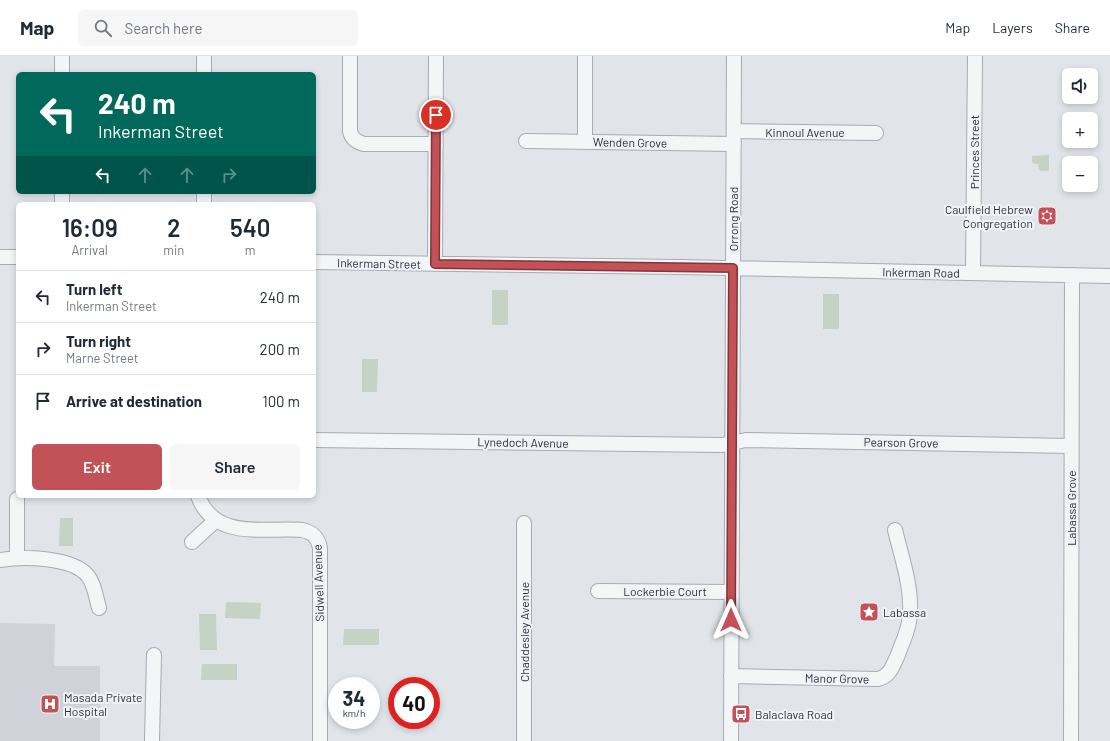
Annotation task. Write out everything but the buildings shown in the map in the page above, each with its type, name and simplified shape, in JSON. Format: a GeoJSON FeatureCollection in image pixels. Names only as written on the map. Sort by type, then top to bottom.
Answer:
{"type":"FeatureCollection","features":[{"type":"Feature","properties":{"kind":"street"},"geometry":{"type":"LineString","coordinates":[[62,56],[62,72]]}},
{"type":"Feature","properties":{"kind":"street"},"geometry":{"type":"LineString","coordinates":[[204,56],[204,72]]}},
{"type":"Feature","properties":{"kind":"street"},"geometry":{"type":"LineString","coordinates":[[350,56],[350,131],[353,138],[364,144],[436,144]]}},
{"type":"Feature","properties":{"kind":"street"},"geometry":{"type":"LineString","coordinates":[[435,264],[436,56]]}},
{"type":"Feature","properties":{"kind":"street"},"geometry":{"type":"LineString","coordinates":[[585,56],[585,141]]}},
{"type":"Feature","properties":{"kind":"street","name":"Orrong Road"},"geometry":{"type":"LineString","coordinates":[[731,741],[734,56]]}},
{"type":"Feature","properties":{"kind":"street","name":"Princes Street"},"geometry":{"type":"LineString","coordinates":[[974,273],[975,56]]}},
{"type":"Feature","properties":{"kind":"street","name":"Kinnoul Avenue"},"geometry":{"type":"LineString","coordinates":[[734,138],[876,132]]}},
{"type":"Feature","properties":{"kind":"street","name":"Wenden Grove"},"geometry":{"type":"LineString","coordinates":[[526,141],[734,138]]}},
{"type":"Feature","properties":{"kind":"street"},"geometry":{"type":"LineString","coordinates":[[0,257],[16,258]]}},
{"type":"Feature","properties":{"kind":"street","name":"Inkerman Street"},"geometry":{"type":"LineString","coordinates":[[316,262],[733,268]]}},
{"type":"Feature","properties":{"kind":"street","name":"Inkerman Road"},"geometry":{"type":"LineString","coordinates":[[733,268],[1110,276]]}},
{"type":"Feature","properties":{"kind":"street","name":"Labassa Grove"},"geometry":{"type":"LineString","coordinates":[[1071,741],[1072,275]]}},
{"type":"Feature","properties":{"kind":"street","name":"Lynedoch Avenue"},"geometry":{"type":"LineString","coordinates":[[316,440],[722,445],[732,442]]}},
{"type":"Feature","properties":{"kind":"street","name":"Pearson Grove"},"geometry":{"type":"LineString","coordinates":[[732,442],[746,440],[1071,446]]}},
{"type":"Feature","properties":{"kind":"street","name":"Sidwell Avenue"},"geometry":{"type":"LineString","coordinates":[[199,498],[206,513],[225,525],[240,529],[302,530],[310,532],[317,538],[320,548],[320,741]]}},
{"type":"Feature","properties":{"kind":"street"},"geometry":{"type":"LineString","coordinates":[[17,500],[17,558]]}},
{"type":"Feature","properties":{"kind":"street"},"geometry":{"type":"LineString","coordinates":[[192,542],[216,520]]}},
{"type":"Feature","properties":{"kind":"street","name":"Chaddesley Avenue"},"geometry":{"type":"LineString","coordinates":[[524,523],[524,741]]}},
{"type":"Feature","properties":{"kind":"street","name":"Manor Grove"},"geometry":{"type":"LineString","coordinates":[[731,676],[878,678],[886,676],[891,670],[904,639],[910,616],[908,585],[895,530]]}},
{"type":"Feature","properties":{"kind":"street"},"geometry":{"type":"LineString","coordinates":[[0,560],[31,558],[56,561],[81,570],[90,578],[98,608]]}},
{"type":"Feature","properties":{"kind":"street","name":"Lockerbie Court"},"geometry":{"type":"LineString","coordinates":[[598,591],[731,592]]}},
{"type":"Feature","properties":{"kind":"street"},"geometry":{"type":"LineString","coordinates":[[152,741],[154,654]]}},
{"type":"Feature","properties":{"kind":"shaded area","name":"Masada Private Hospital"},"geometry":{"type":"Polygon","coordinates":[[[0,623],[55,624],[54,666],[100,666],[100,741],[0,741],[0,623]]]}},
{"type":"Feature","properties":{"kind":"green space"},"geometry":{"type":"Polygon","coordinates":[[[1049,155],[1049,171],[1041,171],[1038,164],[1032,162],[1032,156],[1049,155]]]}},
{"type":"Feature","properties":{"kind":"green space"},"geometry":{"type":"Polygon","coordinates":[[[492,290],[508,290],[508,325],[492,325],[492,290]]]}},
{"type":"Feature","properties":{"kind":"green space"},"geometry":{"type":"Polygon","coordinates":[[[823,294],[839,294],[839,329],[823,329],[823,294]]]}},
{"type":"Feature","properties":{"kind":"green space"},"geometry":{"type":"Polygon","coordinates":[[[362,359],[378,359],[377,392],[362,392],[362,359]]]}},
{"type":"Feature","properties":{"kind":"green space"},"geometry":{"type":"Polygon","coordinates":[[[60,518],[73,518],[73,546],[59,546],[60,518]]]}},
{"type":"Feature","properties":{"kind":"green space"},"geometry":{"type":"Polygon","coordinates":[[[226,602],[261,603],[260,619],[225,618],[226,602]]]}},
{"type":"Feature","properties":{"kind":"green space"},"geometry":{"type":"Polygon","coordinates":[[[199,614],[216,614],[217,650],[200,650],[199,614]]]}},
{"type":"Feature","properties":{"kind":"green space"},"geometry":{"type":"Polygon","coordinates":[[[344,629],[379,629],[379,645],[343,645],[344,629]]]}},
{"type":"Feature","properties":{"kind":"green space"},"geometry":{"type":"Polygon","coordinates":[[[202,664],[237,664],[237,680],[201,680],[202,664]]]}},
{"type":"Feature","properties":{"kind":"place","name":"Caulfield Hebrew Congregation"},"geometry":{"type":"Point","coordinates":[1047,216]}},
{"type":"Feature","properties":{"kind":"place","name":"Labassa"},"geometry":{"type":"Point","coordinates":[869,612]}},
{"type":"Feature","properties":{"kind":"place","name":"Masada Private Hospital"},"geometry":{"type":"Point","coordinates":[50,704]}},
{"type":"Feature","properties":{"kind":"place","name":"Balaclava Road"},"geometry":{"type":"Point","coordinates":[741,714]}},
{"type":"Feature","properties":{"kind":"route"},"geometry":{"type":"LineString","coordinates":[[436,115],[435,264],[733,268],[731,620]]}}]}
